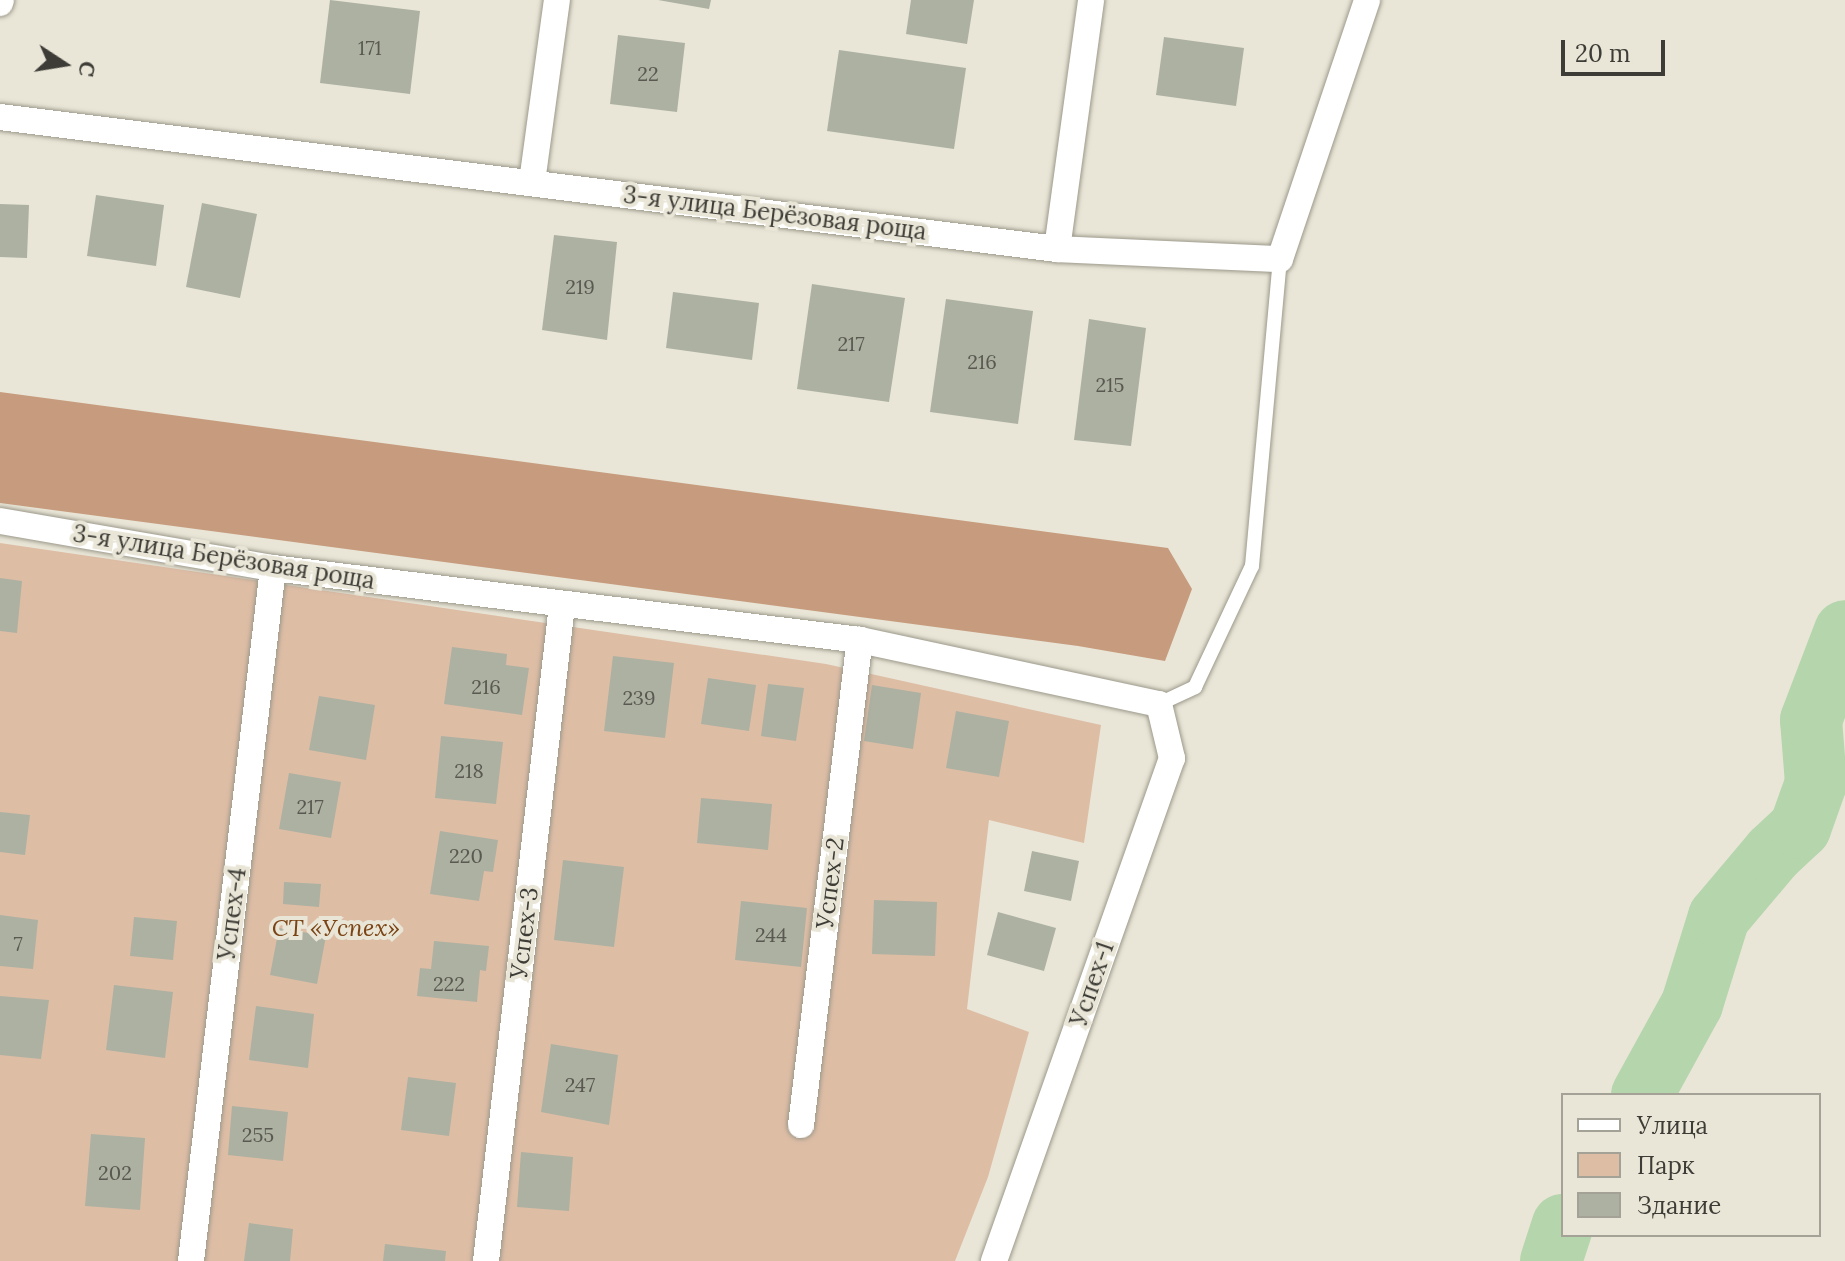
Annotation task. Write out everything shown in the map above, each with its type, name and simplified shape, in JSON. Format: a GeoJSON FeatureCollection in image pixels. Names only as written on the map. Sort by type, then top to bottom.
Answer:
{"type":"FeatureCollection","features":[{"type":"Feature","properties":{"kind":"street"},"geometry":{"type":"LineString","coordinates":[[532,182],[557,0]]}},
{"type":"Feature","properties":{"kind":"street"},"geometry":{"type":"LineString","coordinates":[[1057,249],[1091,0]]}},
{"type":"Feature","properties":{"kind":"street"},"geometry":{"type":"LineString","coordinates":[[1280,259],[1367,0]]}},
{"type":"Feature","properties":{"kind":"street","name":"3-я улица Берёзовая роща"},"geometry":{"type":"LineString","coordinates":[[0,117],[1057,249],[1280,259]]}},
{"type":"Feature","properties":{"kind":"street","name":"3-я улица Берёзовая роща"},"geometry":{"type":"LineString","coordinates":[[0,521],[273,568],[860,640],[1159,704]]}},
{"type":"Feature","properties":{"kind":"street","name":"Успех-4"},"geometry":{"type":"LineString","coordinates":[[191,1261],[273,568]]}},
{"type":"Feature","properties":{"kind":"street","name":"Успех-3"},"geometry":{"type":"LineString","coordinates":[[486,1261],[562,605]]}},
{"type":"Feature","properties":{"kind":"street","name":"Успех-2"},"geometry":{"type":"LineString","coordinates":[[801,1125],[860,640]]}},
{"type":"Feature","properties":{"kind":"street","name":"Успех-1"},"geometry":{"type":"LineString","coordinates":[[994,1261],[1172,758],[1159,704]]}},
{"type":"Feature","properties":{"kind":"lane"},"geometry":{"type":"LineString","coordinates":[[1159,704],[1195,687],[1252,566],[1280,259]]}},
{"type":"Feature","properties":{"kind":"green space","name":"СТ «Успех»"},"geometry":{"type":"Polygon","coordinates":[[[0,543],[826,664],[1101,725],[1084,843],[989,820],[967,1009],[1029,1032],[988,1177],[955,1261],[0,1261],[0,543]]]}},
{"type":"Feature","properties":{"kind":"shaded area"},"geometry":{"type":"Polygon","coordinates":[[[0,392],[1168,548],[1192,589],[1165,661],[1078,646],[0,503],[0,392]]]}},
{"type":"Feature","properties":{"kind":"building"},"geometry":{"type":"Polygon","coordinates":[[[330,0],[420,11],[410,94],[320,83],[330,0]]]}},
{"type":"Feature","properties":{"kind":"building"},"geometry":{"type":"Polygon","coordinates":[[[658,0],[711,0],[709,9],[658,0]]]}},
{"type":"Feature","properties":{"kind":"building"},"geometry":{"type":"Polygon","coordinates":[[[911,0],[974,0],[967,44],[906,34],[911,0]]]}},
{"type":"Feature","properties":{"kind":"building"},"geometry":{"type":"Polygon","coordinates":[[[618,35],[685,43],[677,112],[610,104],[618,35]]]}},
{"type":"Feature","properties":{"kind":"building"},"geometry":{"type":"Polygon","coordinates":[[[1164,37],[1244,48],[1236,106],[1156,95],[1164,37]]]}},
{"type":"Feature","properties":{"kind":"building"},"geometry":{"type":"Polygon","coordinates":[[[839,50],[966,68],[954,149],[827,131],[839,50]]]}},
{"type":"Feature","properties":{"kind":"building"},"geometry":{"type":"Polygon","coordinates":[[[96,195],[164,205],[156,266],[87,256],[96,195]]]}},
{"type":"Feature","properties":{"kind":"building"},"geometry":{"type":"Polygon","coordinates":[[[202,203],[257,214],[240,298],[186,287],[202,203]]]}},
{"type":"Feature","properties":{"kind":"building"},"geometry":{"type":"Polygon","coordinates":[[[0,204],[29,205],[27,258],[0,257],[0,204]]]}},
{"type":"Feature","properties":{"kind":"building"},"geometry":{"type":"Polygon","coordinates":[[[554,235],[617,242],[607,340],[542,330],[554,235]]]}},
{"type":"Feature","properties":{"kind":"building"},"geometry":{"type":"Polygon","coordinates":[[[812,284],[905,298],[889,402],[797,389],[812,284]]]}},
{"type":"Feature","properties":{"kind":"building"},"geometry":{"type":"Polygon","coordinates":[[[673,292],[759,303],[752,360],[666,348],[673,292]]]}},
{"type":"Feature","properties":{"kind":"building"},"geometry":{"type":"Polygon","coordinates":[[[946,299],[1033,311],[1018,424],[930,412],[946,299]]]}},
{"type":"Feature","properties":{"kind":"building"},"geometry":{"type":"Polygon","coordinates":[[[1089,319],[1146,328],[1131,446],[1074,440],[1089,319]]]}},
{"type":"Feature","properties":{"kind":"building"},"geometry":{"type":"Polygon","coordinates":[[[0,578],[22,581],[17,633],[0,631],[0,578]]]}},
{"type":"Feature","properties":{"kind":"building"},"geometry":{"type":"Polygon","coordinates":[[[452,647],[507,654],[506,665],[529,668],[522,715],[444,704],[452,647]]]}},
{"type":"Feature","properties":{"kind":"building"},"geometry":{"type":"Polygon","coordinates":[[[613,656],[674,663],[665,738],[604,731],[613,656]]]}},
{"type":"Feature","properties":{"kind":"building"},"geometry":{"type":"Polygon","coordinates":[[[708,678],[756,685],[749,731],[701,724],[708,678]]]}},
{"type":"Feature","properties":{"kind":"building"},"geometry":{"type":"Polygon","coordinates":[[[768,684],[804,688],[796,741],[761,736],[768,684]]]}},
{"type":"Feature","properties":{"kind":"building"},"geometry":{"type":"Polygon","coordinates":[[[872,685],[921,693],[913,749],[864,741],[872,685]]]}},
{"type":"Feature","properties":{"kind":"building"},"geometry":{"type":"Polygon","coordinates":[[[319,696],[375,705],[366,760],[309,750],[319,696]]]}},
{"type":"Feature","properties":{"kind":"building"},"geometry":{"type":"Polygon","coordinates":[[[956,711],[1009,721],[999,777],[946,768],[956,711]]]}},
{"type":"Feature","properties":{"kind":"building"},"geometry":{"type":"Polygon","coordinates":[[[441,736],[503,742],[496,804],[435,798],[441,736]]]}},
{"type":"Feature","properties":{"kind":"building"},"geometry":{"type":"Polygon","coordinates":[[[289,773],[341,782],[331,838],[279,829],[289,773]]]}},
{"type":"Feature","properties":{"kind":"building"},"geometry":{"type":"Polygon","coordinates":[[[701,798],[772,804],[768,850],[697,843],[701,798]]]}},
{"type":"Feature","properties":{"kind":"building"},"geometry":{"type":"Polygon","coordinates":[[[0,812],[30,815],[25,855],[0,852],[0,812]]]}},
{"type":"Feature","properties":{"kind":"building"},"geometry":{"type":"Polygon","coordinates":[[[440,831],[498,840],[493,872],[484,871],[479,901],[430,894],[440,831]]]}},
{"type":"Feature","properties":{"kind":"building"},"geometry":{"type":"Polygon","coordinates":[[[1032,851],[1079,861],[1071,901],[1024,891],[1032,851]]]}},
{"type":"Feature","properties":{"kind":"building"},"geometry":{"type":"Polygon","coordinates":[[[563,860],[624,867],[614,947],[554,940],[563,860]]]}},
{"type":"Feature","properties":{"kind":"building"},"geometry":{"type":"Polygon","coordinates":[[[284,882],[321,884],[319,907],[283,904],[284,882]]]}},
{"type":"Feature","properties":{"kind":"building"},"geometry":{"type":"Polygon","coordinates":[[[874,900],[937,902],[935,956],[872,954],[874,900]]]}},
{"type":"Feature","properties":{"kind":"building"},"geometry":{"type":"Polygon","coordinates":[[[741,901],[807,908],[801,967],[735,960],[741,901]]]}},
{"type":"Feature","properties":{"kind":"building"},"geometry":{"type":"Polygon","coordinates":[[[998,912],[1056,928],[1044,971],[987,955],[998,912]]]}},
{"type":"Feature","properties":{"kind":"building"},"geometry":{"type":"Polygon","coordinates":[[[0,915],[38,920],[33,969],[0,966],[0,915]]]}},
{"type":"Feature","properties":{"kind":"building"},"geometry":{"type":"Polygon","coordinates":[[[134,917],[177,921],[173,960],[130,956],[134,917]]]}},
{"type":"Feature","properties":{"kind":"building"},"geometry":{"type":"Polygon","coordinates":[[[279,928],[326,936],[317,984],[270,975],[279,928]]]}},
{"type":"Feature","properties":{"kind":"building"},"geometry":{"type":"Polygon","coordinates":[[[434,941],[489,946],[486,971],[480,970],[477,1002],[417,996],[420,968],[431,969],[434,941]]]}},
{"type":"Feature","properties":{"kind":"building"},"geometry":{"type":"Polygon","coordinates":[[[114,985],[173,992],[165,1058],[106,1050],[114,985]]]}},
{"type":"Feature","properties":{"kind":"building"},"geometry":{"type":"Polygon","coordinates":[[[0,996],[49,1000],[41,1059],[0,1055],[0,996]]]}},
{"type":"Feature","properties":{"kind":"building"},"geometry":{"type":"Polygon","coordinates":[[[256,1006],[314,1014],[308,1068],[249,1060],[256,1006]]]}},
{"type":"Feature","properties":{"kind":"building"},"geometry":{"type":"Polygon","coordinates":[[[551,1044],[618,1055],[609,1125],[541,1112],[551,1044]]]}},
{"type":"Feature","properties":{"kind":"building"},"geometry":{"type":"Polygon","coordinates":[[[408,1077],[456,1083],[449,1136],[401,1130],[408,1077]]]}},
{"type":"Feature","properties":{"kind":"building"},"geometry":{"type":"Polygon","coordinates":[[[232,1106],[288,1112],[283,1161],[228,1155],[232,1106]]]}},
{"type":"Feature","properties":{"kind":"building"},"geometry":{"type":"Polygon","coordinates":[[[91,1134],[145,1138],[140,1210],[85,1206],[91,1134]]]}},
{"type":"Feature","properties":{"kind":"building"},"geometry":{"type":"Polygon","coordinates":[[[521,1152],[573,1157],[569,1211],[517,1207],[521,1152]]]}},
{"type":"Feature","properties":{"kind":"building"},"geometry":{"type":"Polygon","coordinates":[[[249,1223],[293,1229],[290,1261],[244,1261],[249,1223]]]}},
{"type":"Feature","properties":{"kind":"building"},"geometry":{"type":"Polygon","coordinates":[[[385,1244],[446,1251],[445,1261],[383,1261],[385,1244]]]}},
{"type":"Feature","properties":{"kind":"waterway"},"geometry":{"type":"LineString","coordinates":[[1643,1093],[1692,1004],[1719,917],[1773,853],[1800,828],[1816,783],[1811,720],[1845,631]]}},
{"type":"Feature","properties":{"kind":"waterway"},"geometry":{"type":"LineString","coordinates":[[1551,1261],[1561,1231]]}}]}
